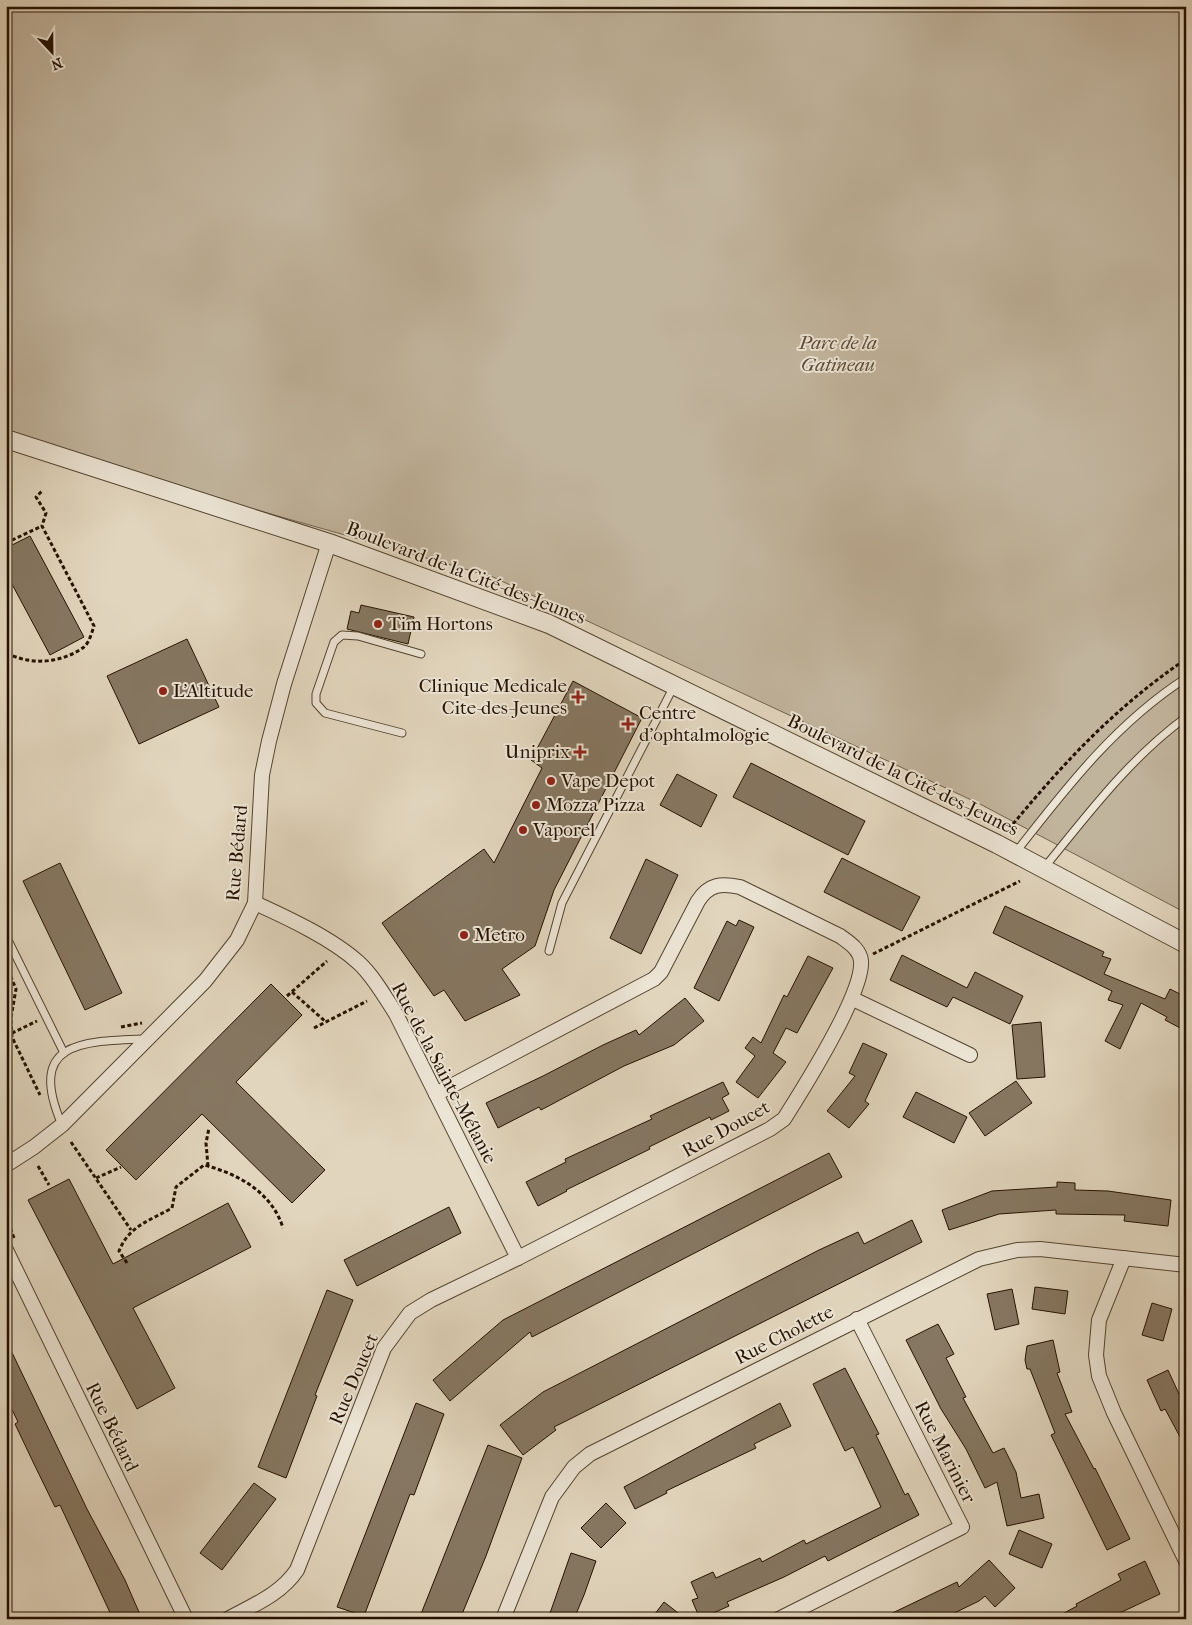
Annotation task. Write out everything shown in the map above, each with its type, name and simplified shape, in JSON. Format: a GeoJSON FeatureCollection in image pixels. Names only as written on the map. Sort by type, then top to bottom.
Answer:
{"type":"FeatureCollection","features":[{"type":"Feature","properties":{"kind":"street","name":"Boulevard de la Cité-des-Jeunes"},"geometry":{"type":"LineString","coordinates":[[6,439],[329,543],[549,624],[1044,868],[1186,944]]}},
{"type":"Feature","properties":{"kind":"street","name":"Rue Bédard"},"geometry":{"type":"LineString","coordinates":[[6,1164],[34,1147],[62,1125],[221,964],[237,940],[255,903],[262,775],[269,741],[285,682],[329,543]]}},
{"type":"Feature","properties":{"kind":"street"},"geometry":{"type":"LineString","coordinates":[[436,1094],[646,985],[661,972],[704,891],[715,885],[727,884],[740,887],[840,936],[854,946],[862,959]]}},
{"type":"Feature","properties":{"kind":"street","name":"Rue de la Sainte-Mélanie"},"geometry":{"type":"LineString","coordinates":[[255,903],[331,943],[360,964],[396,1014],[518,1258]]}},
{"type":"Feature","properties":{"kind":"street","name":"Rue Doucet"},"geometry":{"type":"LineString","coordinates":[[228,1619],[274,1595],[288,1584],[297,1570],[384,1348],[395,1330],[410,1313],[431,1300],[518,1258],[770,1129],[784,1119],[853,999],[862,959]]}},
{"type":"Feature","properties":{"kind":"street"},"geometry":{"type":"LineString","coordinates":[[853,999],[970,1056]]}},
{"type":"Feature","properties":{"kind":"street","name":"Rue Cholette"},"geometry":{"type":"LineString","coordinates":[[503,1619],[552,1497],[574,1467],[598,1450],[857,1319],[973,1262],[998,1253],[1040,1249],[1186,1265]]}},
{"type":"Feature","properties":{"kind":"street","name":"Rue Bédard"},"geometry":{"type":"LineString","coordinates":[[6,1251],[186,1619]]}},
{"type":"Feature","properties":{"kind":"street"},"geometry":{"type":"LineString","coordinates":[[1124,1258],[1099,1320],[1096,1355],[1099,1376],[1114,1413],[1186,1561]]}},
{"type":"Feature","properties":{"kind":"street","name":"Rue Marinier"},"geometry":{"type":"LineString","coordinates":[[779,1619],[962,1527],[857,1319]]}},
{"type":"Feature","properties":{"kind":"lane"},"geometry":{"type":"LineString","coordinates":[[402,733],[324,713],[316,703],[316,694],[334,642],[342,635],[358,636],[421,654]]}},
{"type":"Feature","properties":{"kind":"lane"},"geometry":{"type":"LineString","coordinates":[[1015,854],[1073,779],[1104,745],[1149,705],[1186,678]]}},
{"type":"Feature","properties":{"kind":"lane"},"geometry":{"type":"LineString","coordinates":[[549,951],[562,903],[674,685]]}},
{"type":"Feature","properties":{"kind":"lane"},"geometry":{"type":"LineString","coordinates":[[1044,868],[1120,776],[1155,741],[1186,717]]}},
{"type":"Feature","properties":{"kind":"lane"},"geometry":{"type":"LineString","coordinates":[[6,936],[64,1053]]}},
{"type":"Feature","properties":{"kind":"lane"},"geometry":{"type":"LineString","coordinates":[[62,1125],[55,1109],[49,1081],[53,1064],[64,1053],[79,1045],[98,1040],[147,1039]]}},
{"type":"Feature","properties":{"kind":"path"},"geometry":{"type":"LineString","coordinates":[[7,653],[19,660],[54,661],[86,646],[94,626],[42,526],[46,513],[36,497],[43,490]]}},
{"type":"Feature","properties":{"kind":"path"},"geometry":{"type":"LineString","coordinates":[[6,543],[42,526]]}},
{"type":"Feature","properties":{"kind":"path"},"geometry":{"type":"LineString","coordinates":[[1013,824],[1046,784],[1098,729],[1146,688],[1186,659]]}},
{"type":"Feature","properties":{"kind":"path"},"geometry":{"type":"LineString","coordinates":[[862,959],[1020,881]]}},
{"type":"Feature","properties":{"kind":"path"},"geometry":{"type":"LineString","coordinates":[[287,996],[328,961]]}},
{"type":"Feature","properties":{"kind":"path"},"geometry":{"type":"LineString","coordinates":[[6,967],[16,989],[11,1018],[12,1034],[41,1098]]}},
{"type":"Feature","properties":{"kind":"path"},"geometry":{"type":"LineString","coordinates":[[292,992],[326,1022]]}},
{"type":"Feature","properties":{"kind":"path"},"geometry":{"type":"LineString","coordinates":[[314,1028],[367,1001]]}},
{"type":"Feature","properties":{"kind":"path"},"geometry":{"type":"LineString","coordinates":[[6,1036],[45,1018]]}},
{"type":"Feature","properties":{"kind":"path"},"geometry":{"type":"LineString","coordinates":[[208,1166],[206,1143],[209,1128]]}},
{"type":"Feature","properties":{"kind":"path"},"geometry":{"type":"LineString","coordinates":[[71,1142],[131,1230]]}},
{"type":"Feature","properties":{"kind":"path"},"geometry":{"type":"LineString","coordinates":[[127,1263],[120,1251],[125,1238],[131,1230],[172,1208],[176,1187],[204,1165],[227,1171],[243,1180],[263,1196],[279,1214],[283,1228]]}},
{"type":"Feature","properties":{"kind":"path"},"geometry":{"type":"LineString","coordinates":[[38,1166],[49,1185]]}},
{"type":"Feature","properties":{"kind":"path"},"geometry":{"type":"LineString","coordinates":[[96,1178],[120,1167]]}},
{"type":"Feature","properties":{"kind":"path"},"geometry":{"type":"LineString","coordinates":[[6,1216],[15,1235],[6,1251]]}},
{"type":"Feature","properties":{"kind":"green space","name":"Parc de la Gatineau"},"geometry":{"type":"Polygon","coordinates":[[[6,6],[1186,6],[1186,913],[980,804],[493,577],[6,439],[6,6]]]}},
{"type":"Feature","properties":{"kind":"building"},"geometry":{"type":"Polygon","coordinates":[[[30,536],[84,637],[50,655],[6,573],[6,548],[30,536]]]}},
{"type":"Feature","properties":{"kind":"building","name":"Tim Hortons"},"geometry":{"type":"Polygon","coordinates":[[[361,605],[414,617],[408,644],[347,629],[351,611],[359,613],[361,605]]]}},
{"type":"Feature","properties":{"kind":"building","name":"L'Altitude"},"geometry":{"type":"Polygon","coordinates":[[[187,639],[219,707],[139,744],[107,676],[187,639]]]}},
{"type":"Feature","properties":{"kind":"building"},"geometry":{"type":"Polygon","coordinates":[[[573,681],[642,718],[554,890],[535,946],[502,969],[520,995],[465,1021],[444,990],[434,996],[382,923],[484,849],[494,863],[542,768],[531,760],[573,681]]]}},
{"type":"Feature","properties":{"kind":"building"},"geometry":{"type":"Polygon","coordinates":[[[751,763],[865,821],[848,855],[733,797],[751,763]]]}},
{"type":"Feature","properties":{"kind":"building"},"geometry":{"type":"Polygon","coordinates":[[[677,774],[717,795],[701,827],[660,805],[677,774]]]}},
{"type":"Feature","properties":{"kind":"building"},"geometry":{"type":"Polygon","coordinates":[[[842,858],[920,897],[902,931],[824,892],[842,858]]]}},
{"type":"Feature","properties":{"kind":"building"},"geometry":{"type":"Polygon","coordinates":[[[646,859],[678,875],[641,954],[610,938],[646,859]]]}},
{"type":"Feature","properties":{"kind":"building"},"geometry":{"type":"Polygon","coordinates":[[[60,863],[122,993],[85,1010],[23,881],[60,863]]]}},
{"type":"Feature","properties":{"kind":"building"},"geometry":{"type":"Polygon","coordinates":[[[1005,906],[1104,952],[1102,956],[1111,959],[1104,974],[1165,999],[1170,989],[1186,997],[1186,1031],[1165,1020],[1167,1017],[1141,1003],[1120,1049],[1105,1041],[1123,1005],[1108,1000],[1112,991],[993,933],[1005,906]]]}},
{"type":"Feature","properties":{"kind":"building"},"geometry":{"type":"Polygon","coordinates":[[[739,920],[754,927],[719,1001],[694,988],[727,921],[736,926],[739,920]]]}},
{"type":"Feature","properties":{"kind":"building"},"geometry":{"type":"Polygon","coordinates":[[[902,955],[967,988],[975,972],[1023,996],[1010,1024],[953,997],[947,1007],[890,980],[902,955]]]}},
{"type":"Feature","properties":{"kind":"building"},"geometry":{"type":"Polygon","coordinates":[[[808,956],[833,968],[797,1033],[786,1028],[773,1053],[786,1062],[758,1098],[736,1082],[755,1056],[745,1048],[753,1037],[761,1043],[784,995],[787,997],[808,956]]]}},
{"type":"Feature","properties":{"kind":"building"},"geometry":{"type":"Polygon","coordinates":[[[271,984],[302,1015],[236,1082],[325,1170],[292,1203],[202,1114],[136,1180],[106,1150],[271,984]]]}},
{"type":"Feature","properties":{"kind":"building"},"geometry":{"type":"Polygon","coordinates":[[[685,998],[704,1021],[674,1045],[624,1066],[541,1110],[539,1107],[498,1128],[486,1103],[636,1030],[639,1035],[685,998]]]}},
{"type":"Feature","properties":{"kind":"building"},"geometry":{"type":"Polygon","coordinates":[[[1041,1022],[1045,1077],[1017,1079],[1012,1025],[1041,1022]]]}},
{"type":"Feature","properties":{"kind":"building"},"geometry":{"type":"Polygon","coordinates":[[[863,1043],[887,1054],[865,1101],[869,1104],[849,1128],[827,1111],[855,1076],[849,1073],[863,1043]]]}},
{"type":"Feature","properties":{"kind":"building"},"geometry":{"type":"Polygon","coordinates":[[[1016,1081],[1032,1103],[985,1136],[969,1113],[1016,1081]]]}},
{"type":"Feature","properties":{"kind":"building"},"geometry":{"type":"Polygon","coordinates":[[[723,1082],[729,1094],[722,1098],[729,1111],[711,1120],[710,1117],[649,1147],[650,1149],[566,1190],[538,1206],[526,1182],[566,1162],[565,1159],[652,1119],[650,1116],[723,1082]]]}},
{"type":"Feature","properties":{"kind":"building"},"geometry":{"type":"Polygon","coordinates":[[[916,1092],[967,1117],[954,1143],[903,1117],[916,1092]]]}},
{"type":"Feature","properties":{"kind":"building"},"geometry":{"type":"Polygon","coordinates":[[[829,1153],[842,1177],[532,1337],[530,1332],[450,1401],[433,1380],[503,1320],[829,1153]]]}},
{"type":"Feature","properties":{"kind":"building"},"geometry":{"type":"Polygon","coordinates":[[[69,1179],[113,1264],[228,1203],[251,1247],[133,1308],[175,1388],[137,1409],[28,1200],[69,1179]]]}},
{"type":"Feature","properties":{"kind":"building"},"geometry":{"type":"Polygon","coordinates":[[[1057,1182],[1075,1183],[1075,1190],[1108,1191],[1171,1200],[1168,1226],[1124,1221],[1125,1215],[1056,1214],[1056,1210],[999,1214],[949,1230],[942,1210],[992,1191],[1057,1187],[1057,1182]]]}},
{"type":"Feature","properties":{"kind":"building"},"geometry":{"type":"Polygon","coordinates":[[[449,1207],[461,1233],[357,1286],[344,1260],[449,1207]]]}},
{"type":"Feature","properties":{"kind":"building"},"geometry":{"type":"Polygon","coordinates":[[[912,1220],[922,1242],[554,1427],[556,1430],[523,1455],[500,1425],[543,1392],[819,1250],[858,1232],[864,1244],[912,1220]]]}},
{"type":"Feature","properties":{"kind":"building"},"geometry":{"type":"Polygon","coordinates":[[[1035,1287],[1068,1291],[1065,1314],[1032,1309],[1035,1287]]]}},
{"type":"Feature","properties":{"kind":"building"},"geometry":{"type":"Polygon","coordinates":[[[1012,1289],[1019,1324],[995,1330],[987,1294],[1012,1289]]]}},
{"type":"Feature","properties":{"kind":"building"},"geometry":{"type":"Polygon","coordinates":[[[327,1290],[353,1300],[315,1395],[317,1396],[286,1478],[258,1467],[327,1290]]]}},
{"type":"Feature","properties":{"kind":"building"},"geometry":{"type":"Polygon","coordinates":[[[1152,1303],[1172,1309],[1163,1341],[1142,1335],[1152,1303]]]}},
{"type":"Feature","properties":{"kind":"building"},"geometry":{"type":"Polygon","coordinates":[[[938,1324],[954,1354],[946,1358],[966,1397],[963,1398],[993,1453],[1004,1448],[1016,1472],[1021,1498],[1039,1494],[1044,1518],[1007,1526],[997,1482],[985,1488],[966,1449],[941,1409],[906,1340],[938,1324]]]}},
{"type":"Feature","properties":{"kind":"building"},"geometry":{"type":"Polygon","coordinates":[[[6,1340],[87,1509],[125,1580],[142,1619],[113,1619],[60,1505],[55,1507],[34,1464],[15,1424],[18,1422],[6,1397],[6,1340]]]}},
{"type":"Feature","properties":{"kind":"building"},"geometry":{"type":"Polygon","coordinates":[[[1053,1340],[1060,1372],[1057,1373],[1072,1412],[1065,1414],[1095,1468],[1130,1539],[1107,1550],[1051,1435],[1055,1433],[1030,1369],[1027,1369],[1025,1360],[1027,1346],[1053,1340]]]}},
{"type":"Feature","properties":{"kind":"building"},"geometry":{"type":"Polygon","coordinates":[[[845,1368],[879,1434],[876,1435],[905,1495],[908,1493],[919,1515],[828,1561],[825,1556],[784,1577],[727,1602],[729,1606],[700,1619],[692,1600],[698,1598],[691,1582],[713,1572],[716,1578],[760,1558],[762,1562],[804,1540],[806,1544],[881,1507],[853,1447],[845,1451],[813,1384],[845,1368]]]}},
{"type":"Feature","properties":{"kind":"building"},"geometry":{"type":"Polygon","coordinates":[[[1168,1370],[1179,1394],[1182,1392],[1186,1400],[1186,1448],[1165,1409],[1161,1411],[1147,1380],[1168,1370]]]}},
{"type":"Feature","properties":{"kind":"building"},"geometry":{"type":"Polygon","coordinates":[[[416,1403],[444,1414],[414,1495],[410,1494],[364,1616],[337,1607],[416,1403]]]}},
{"type":"Feature","properties":{"kind":"building"},"geometry":{"type":"Polygon","coordinates":[[[780,1403],[791,1426],[754,1444],[756,1448],[666,1491],[667,1493],[635,1509],[624,1487],[780,1403]]]}},
{"type":"Feature","properties":{"kind":"building"},"geometry":{"type":"Polygon","coordinates":[[[488,1445],[522,1458],[486,1556],[460,1619],[419,1619],[488,1445]]]}},
{"type":"Feature","properties":{"kind":"building"},"geometry":{"type":"Polygon","coordinates":[[[254,1483],[276,1499],[222,1570],[200,1553],[254,1483]]]}},
{"type":"Feature","properties":{"kind":"building"},"geometry":{"type":"Polygon","coordinates":[[[606,1503],[626,1523],[601,1548],[581,1528],[606,1503]]]}},
{"type":"Feature","properties":{"kind":"building"},"geometry":{"type":"Polygon","coordinates":[[[1019,1530],[1052,1544],[1042,1568],[1009,1554],[1019,1530]]]}},
{"type":"Feature","properties":{"kind":"building"},"geometry":{"type":"Polygon","coordinates":[[[571,1553],[596,1561],[574,1619],[548,1619],[571,1553]]]}},
{"type":"Feature","properties":{"kind":"building"},"geometry":{"type":"Polygon","coordinates":[[[989,1560],[1015,1588],[995,1607],[985,1596],[979,1601],[942,1619],[880,1619],[957,1582],[959,1587],[989,1560]]]}},
{"type":"Feature","properties":{"kind":"building"},"geometry":{"type":"Polygon","coordinates":[[[1145,1561],[1160,1594],[1107,1619],[1053,1619],[1077,1606],[1076,1604],[1121,1580],[1118,1574],[1145,1561]]]}},
{"type":"Feature","properties":{"kind":"building"},"geometry":{"type":"Polygon","coordinates":[[[664,1602],[686,1619],[651,1619],[664,1602]]]}},
{"type":"Feature","properties":{"kind":"place","name":"Tim Hortons"},"geometry":{"type":"Point","coordinates":[378,624]}},
{"type":"Feature","properties":{"kind":"place","name":"L'Altitude"},"geometry":{"type":"Point","coordinates":[163,691]}},
{"type":"Feature","properties":{"kind":"place","name":"Clinique Medicale Cite-des-Jeunes"},"geometry":{"type":"Point","coordinates":[578,697]}},
{"type":"Feature","properties":{"kind":"place","name":"Centre d'ophtalmologie"},"geometry":{"type":"Point","coordinates":[628,724]}},
{"type":"Feature","properties":{"kind":"place","name":"Uniprix"},"geometry":{"type":"Point","coordinates":[580,752]}},
{"type":"Feature","properties":{"kind":"place","name":"Vape Depot"},"geometry":{"type":"Point","coordinates":[551,781]}},
{"type":"Feature","properties":{"kind":"place","name":"Mozza Pizza"},"geometry":{"type":"Point","coordinates":[536,805]}},
{"type":"Feature","properties":{"kind":"place","name":"Vaporel"},"geometry":{"type":"Point","coordinates":[523,830]}},
{"type":"Feature","properties":{"kind":"place","name":"Metro"},"geometry":{"type":"Point","coordinates":[464,935]}}]}
